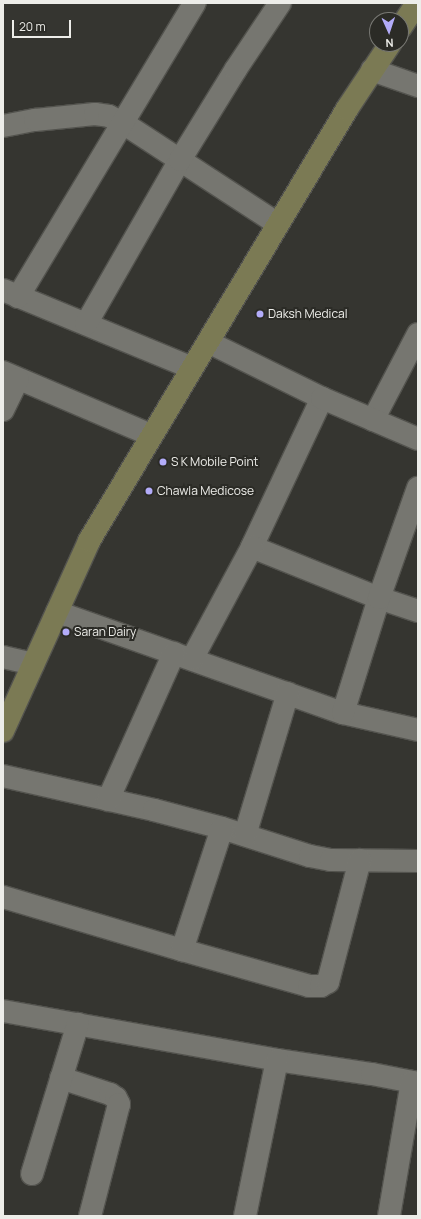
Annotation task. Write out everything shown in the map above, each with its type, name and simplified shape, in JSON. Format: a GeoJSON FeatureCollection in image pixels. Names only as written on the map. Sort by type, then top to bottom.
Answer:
{"type":"FeatureCollection","features":[{"type":"Feature","properties":{"kind":"main road"},"geometry":{"type":"LineString","coordinates":[[409,15],[417,3]]}},
{"type":"Feature","properties":{"kind":"main road"},"geometry":{"type":"LineString","coordinates":[[3,731],[89,541],[278,224],[384,52]]}},
{"type":"Feature","properties":{"kind":"street"},"geometry":{"type":"LineString","coordinates":[[192,368],[11,293],[123,122],[195,3]]}},
{"type":"Feature","properties":{"kind":"street"},"geometry":{"type":"LineString","coordinates":[[86,324],[180,160],[236,69],[280,3]]}},
{"type":"Feature","properties":{"kind":"street"},"geometry":{"type":"LineString","coordinates":[[372,70],[418,86]]}},
{"type":"Feature","properties":{"kind":"street"},"geometry":{"type":"LineString","coordinates":[[3,126],[35,120],[95,114],[109,116],[123,122],[278,224]]}},
{"type":"Feature","properties":{"kind":"street"},"geometry":{"type":"LineString","coordinates":[[373,420],[418,334]]}},
{"type":"Feature","properties":{"kind":"street"},"geometry":{"type":"LineString","coordinates":[[208,342],[322,398],[418,440]]}},
{"type":"Feature","properties":{"kind":"street"},"geometry":{"type":"LineString","coordinates":[[3,410],[11,375],[151,435]]}},
{"type":"Feature","properties":{"kind":"street"},"geometry":{"type":"LineString","coordinates":[[108,800],[183,656],[252,547],[322,398]]}},
{"type":"Feature","properties":{"kind":"street"},"geometry":{"type":"LineString","coordinates":[[343,713],[379,598],[418,488]]}},
{"type":"Feature","properties":{"kind":"street"},"geometry":{"type":"LineString","coordinates":[[252,547],[379,598],[418,611]]}},
{"type":"Feature","properties":{"kind":"street"},"geometry":{"type":"LineString","coordinates":[[57,612],[343,713],[418,730]]}},
{"type":"Feature","properties":{"kind":"street"},"geometry":{"type":"LineString","coordinates":[[3,657],[33,664]]}},
{"type":"Feature","properties":{"kind":"street"},"geometry":{"type":"LineString","coordinates":[[245,835],[288,693]]}},
{"type":"Feature","properties":{"kind":"street"},"geometry":{"type":"LineString","coordinates":[[3,776],[222,828],[310,856],[331,860],[418,861]]}},
{"type":"Feature","properties":{"kind":"street"},"geometry":{"type":"LineString","coordinates":[[182,950],[222,828]]}},
{"type":"Feature","properties":{"kind":"street"},"geometry":{"type":"LineString","coordinates":[[3,897],[309,986],[321,986],[328,982],[360,860]]}},
{"type":"Feature","properties":{"kind":"street"},"geometry":{"type":"LineString","coordinates":[[3,1010],[277,1060],[415,1082],[389,1216]]}},
{"type":"Feature","properties":{"kind":"street"},"geometry":{"type":"LineString","coordinates":[[32,1174],[78,1024]]}},
{"type":"Feature","properties":{"kind":"street"},"geometry":{"type":"LineString","coordinates":[[245,1216],[277,1060]]}},
{"type":"Feature","properties":{"kind":"street"},"geometry":{"type":"LineString","coordinates":[[61,1078],[110,1094],[116,1098],[119,1104],[90,1216]]}},
{"type":"Feature","properties":{"kind":"place","name":"Daksh Medical"},"geometry":{"type":"Point","coordinates":[260,314]}},
{"type":"Feature","properties":{"kind":"place","name":"S K Mobile Point"},"geometry":{"type":"Point","coordinates":[163,462]}},
{"type":"Feature","properties":{"kind":"place","name":"Chawla Medicose"},"geometry":{"type":"Point","coordinates":[149,491]}},
{"type":"Feature","properties":{"kind":"place","name":"Saran Dairy"},"geometry":{"type":"Point","coordinates":[66,632]}}]}
